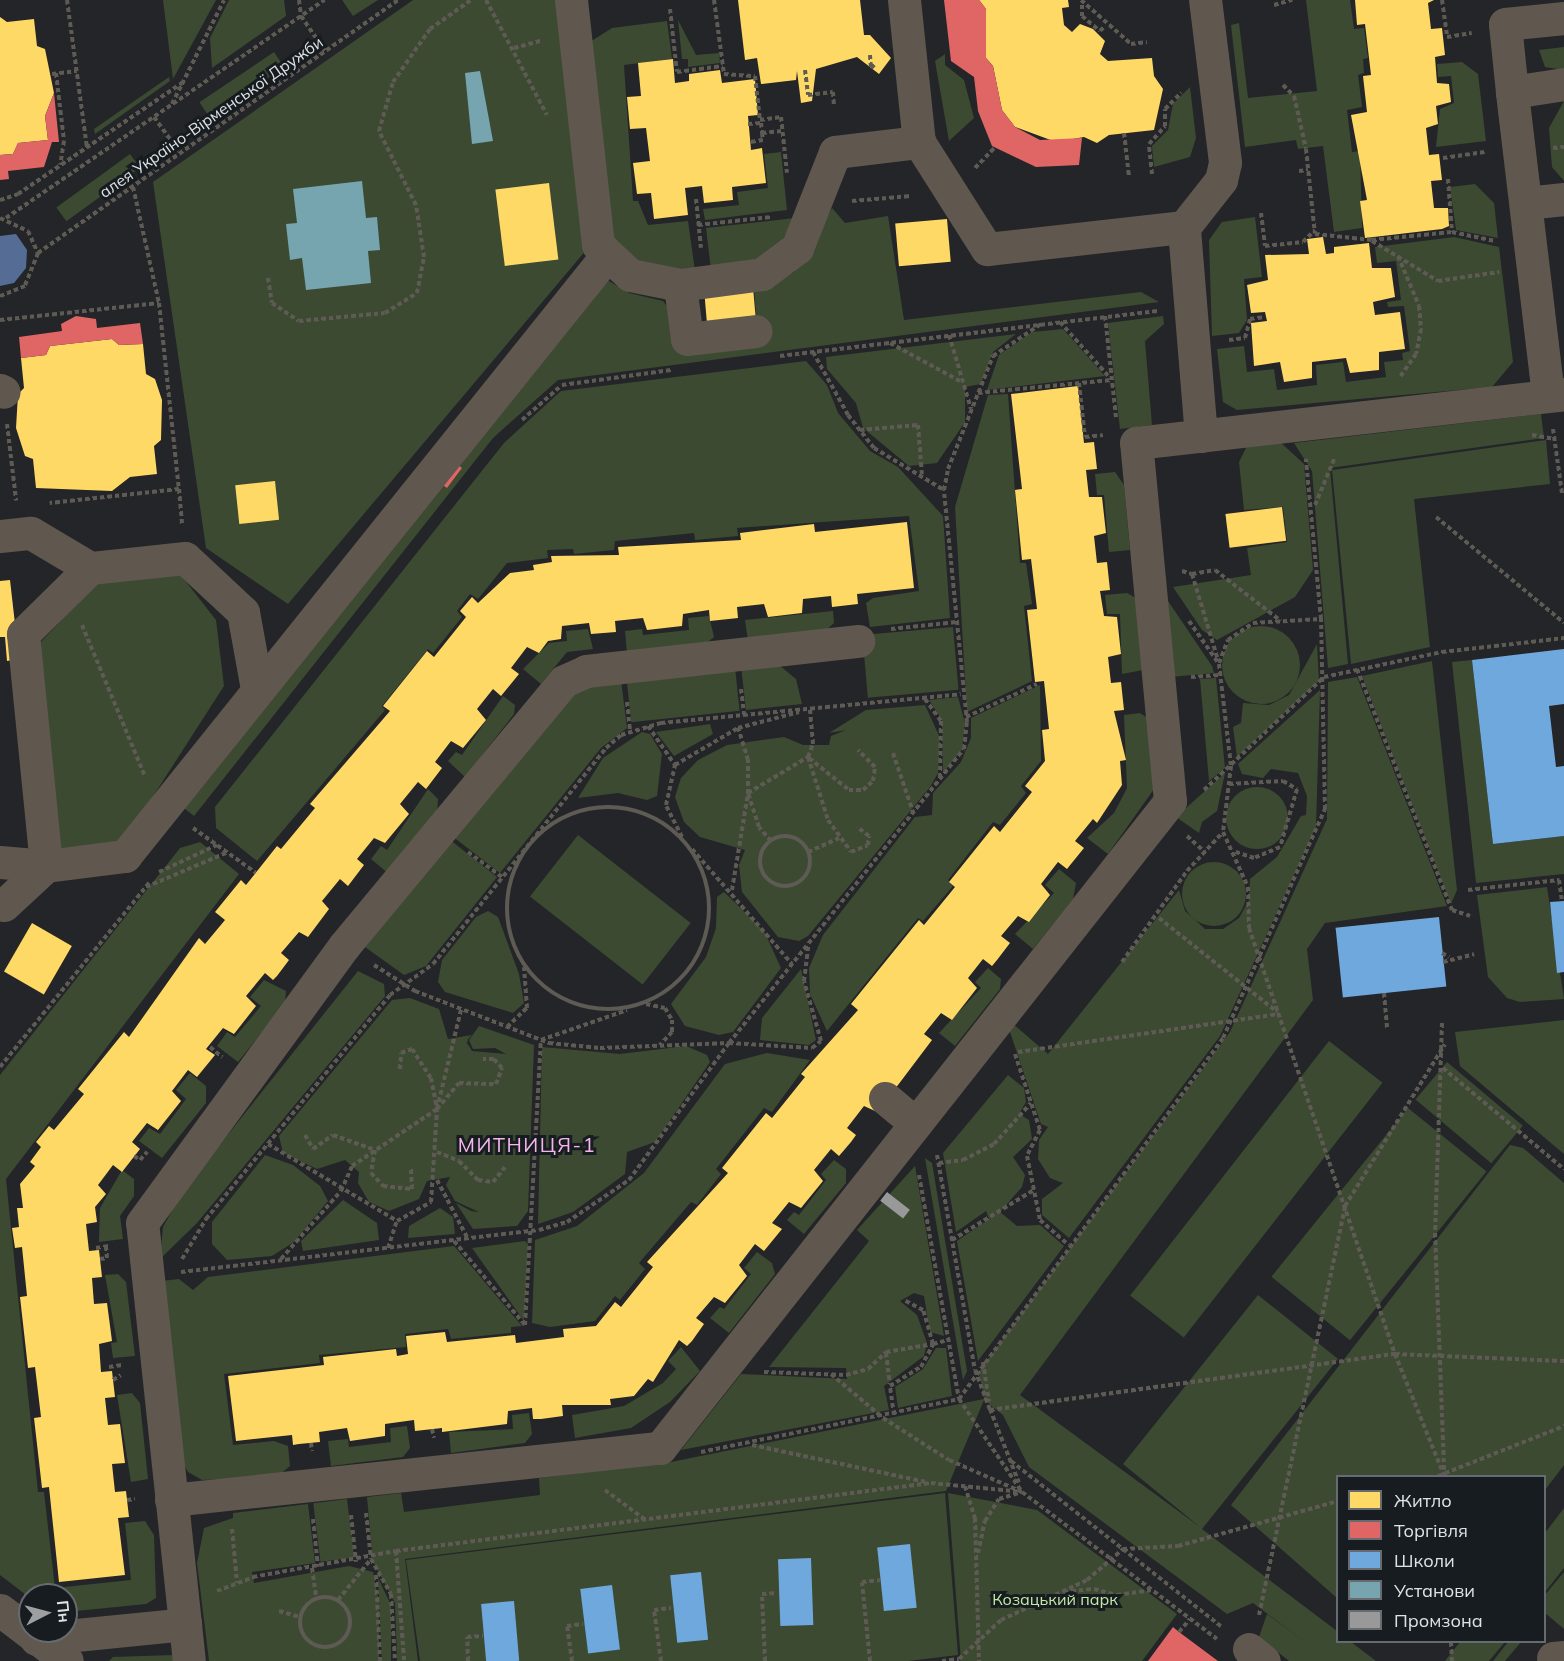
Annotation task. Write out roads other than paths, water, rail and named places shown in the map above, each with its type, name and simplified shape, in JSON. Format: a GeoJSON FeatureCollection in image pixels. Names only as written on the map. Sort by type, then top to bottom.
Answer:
{"type":"FeatureCollection","features":[{"type":"Feature","properties":{"kind":"lane"},"geometry":{"type":"LineString","coordinates":[[571,0],[598,245],[630,275],[692,283],[762,274],[785,260],[796,248],[835,152],[919,142]]}},
{"type":"Feature","properties":{"kind":"lane"},"geometry":{"type":"LineString","coordinates":[[904,0],[919,142],[987,249],[1184,227]]}},
{"type":"Feature","properties":{"kind":"lane"},"geometry":{"type":"LineString","coordinates":[[1201,436],[1184,227],[1221,180],[1225,162],[1205,0]]}},
{"type":"Feature","properties":{"kind":"lane"},"geometry":{"type":"LineString","coordinates":[[171,1500],[660,1448],[1170,801],[1136,443],[1556,395],[1532,257],[1504,24],[1564,18]]}},
{"type":"Feature","properties":{"kind":"lane"},"geometry":{"type":"LineString","coordinates":[[1512,92],[1564,84]]}},
{"type":"Feature","properties":{"kind":"lane"},"geometry":{"type":"LineString","coordinates":[[1526,204],[1564,199]]}},
{"type":"Feature","properties":{"kind":"lane"},"geometry":{"type":"LineString","coordinates":[[0,862],[46,866],[125,856],[607,255]]}},
{"type":"Feature","properties":{"kind":"lane"},"geometry":{"type":"LineString","coordinates":[[692,283],[687,339],[762,344]]}},
{"type":"Feature","properties":{"kind":"lane"},"geometry":{"type":"LineString","coordinates":[[0,536],[31,533],[90,568],[185,558],[243,612],[257,689]]}},
{"type":"Feature","properties":{"kind":"lane"},"geometry":{"type":"LineString","coordinates":[[46,866],[23,634],[90,568]]}},
{"type":"Feature","properties":{"kind":"lane"},"geometry":{"type":"LineString","coordinates":[[189,1661],[142,1223],[344,946],[564,681],[586,671],[868,636]]}},
{"type":"Feature","properties":{"kind":"lane"},"geometry":{"type":"LineString","coordinates":[[4,905],[46,866]]}},
{"type":"Feature","properties":{"kind":"lane"},"geometry":{"type":"LineString","coordinates":[[885,1098],[916,1124]]}},
{"type":"Feature","properties":{"kind":"lane"},"geometry":{"type":"LineString","coordinates":[[0,1610],[18,1624]]}},
{"type":"Feature","properties":{"kind":"lane"},"geometry":{"type":"LineString","coordinates":[[78,1635],[185,1624]]}},
{"type":"Feature","properties":{"kind":"lane"},"geometry":{"type":"LineString","coordinates":[[42,1643],[67,1661]]}},
{"type":"Feature","properties":{"kind":"water"},"geometry":{"type":"Polygon","coordinates":[[[16,234],[27,250],[26,268],[14,283],[0,286],[0,236],[16,234]]]}},
{"type":"Feature","properties":{"kind":"district","name":"МИТНИЦЯ-1"},"geometry":{"type":"Point","coordinates":[527,1144]}},
{"type":"Feature","properties":{"kind":"park label","name":"Козацький парк"},"geometry":{"type":"Point","coordinates":[1055,1599]}}]}
